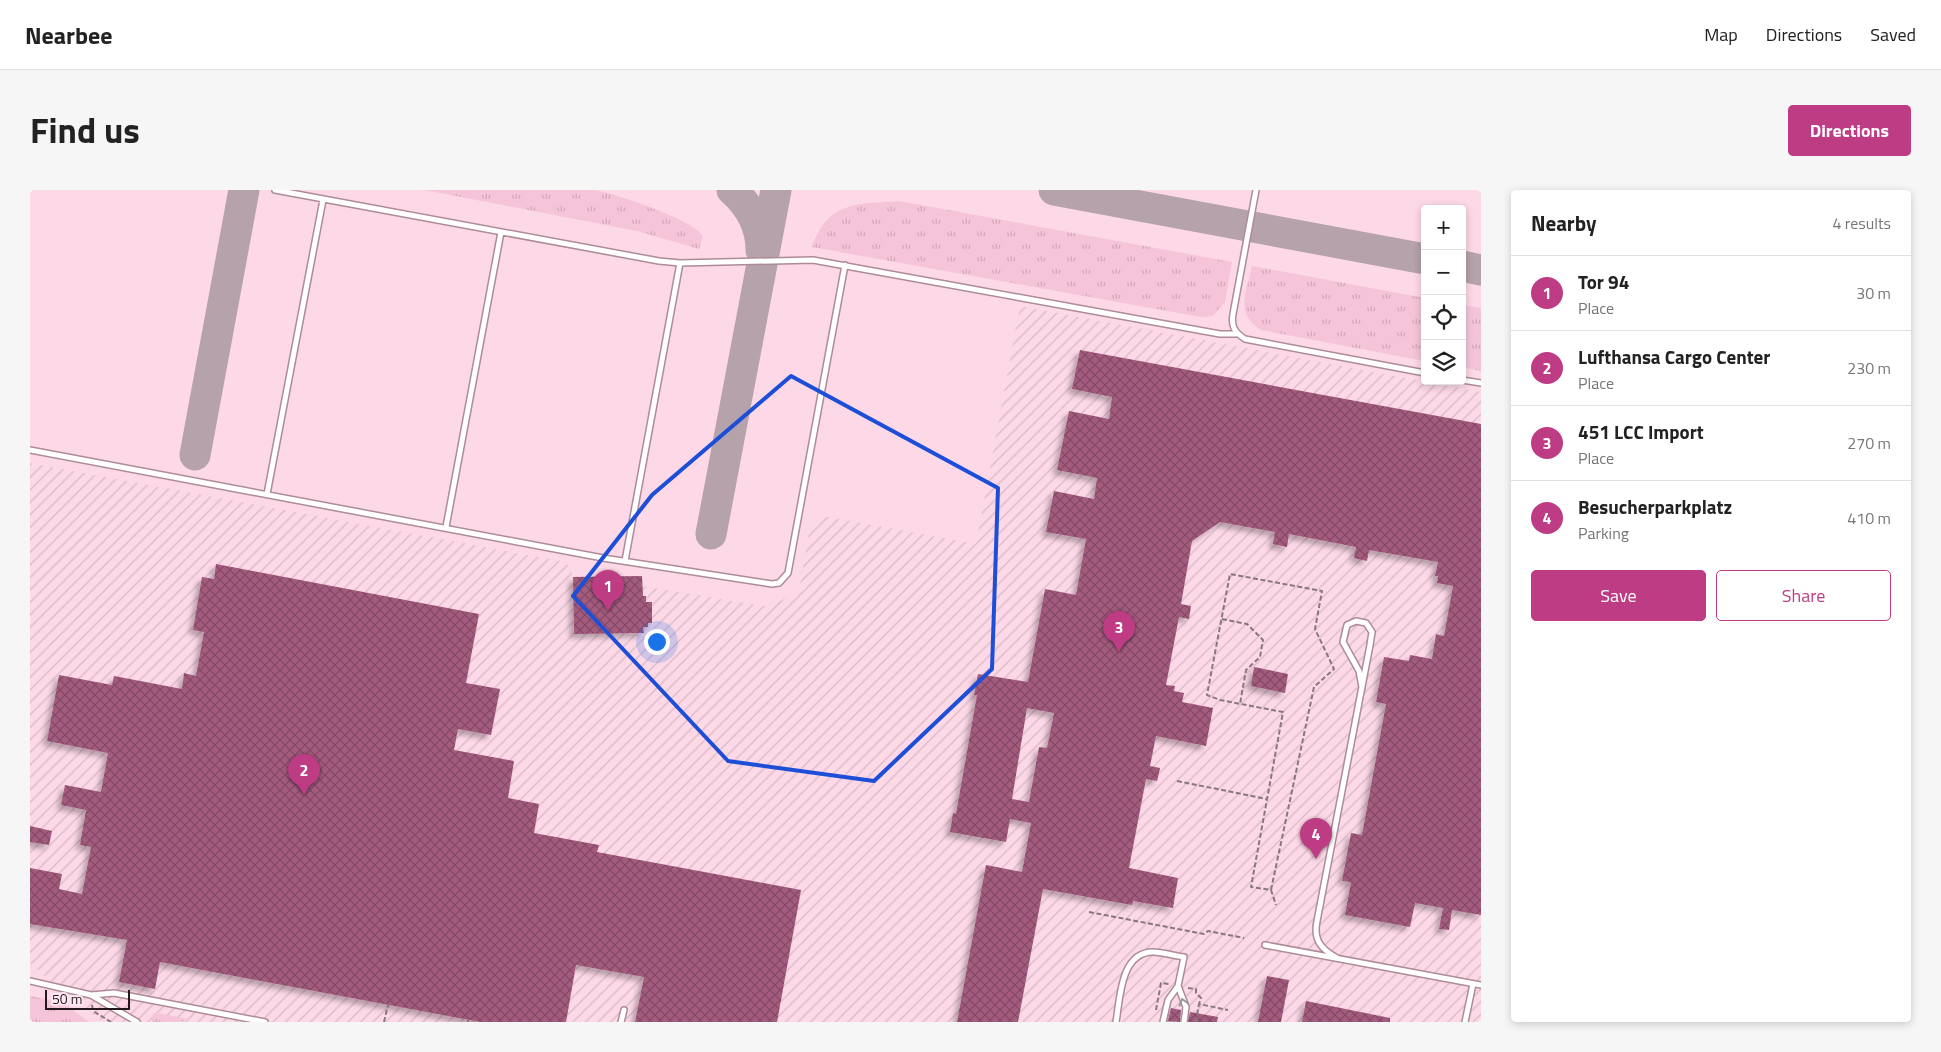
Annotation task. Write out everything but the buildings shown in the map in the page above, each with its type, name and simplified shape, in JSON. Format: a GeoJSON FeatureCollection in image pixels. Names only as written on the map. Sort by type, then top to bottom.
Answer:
{"type":"FeatureCollection","features":[{"type":"Feature","properties":{"kind":"lane"},"geometry":{"type":"LineString","coordinates":[[275,190],[680,263],[813,260],[1220,334],[1236,334],[1244,339],[1421,372]]}},
{"type":"Feature","properties":{"kind":"lane"},"geometry":{"type":"LineString","coordinates":[[1236,334],[1233,326],[1233,314],[1256,190]]}},
{"type":"Feature","properties":{"kind":"lane"},"geometry":{"type":"LineString","coordinates":[[267,494],[323,200]]}},
{"type":"Feature","properties":{"kind":"lane"},"geometry":{"type":"LineString","coordinates":[[446,527],[502,232]]}},
{"type":"Feature","properties":{"kind":"lane"},"geometry":{"type":"LineString","coordinates":[[626,561],[680,263]]}},
{"type":"Feature","properties":{"kind":"lane"},"geometry":{"type":"LineString","coordinates":[[30,450],[626,561],[772,584],[785,580],[788,573],[844,265]]}},
{"type":"Feature","properties":{"kind":"lane"},"geometry":{"type":"LineString","coordinates":[[1466,381],[1481,383]]}},
{"type":"Feature","properties":{"kind":"lane"},"geometry":{"type":"LineString","coordinates":[[1337,958],[1322,948],[1316,937],[1316,929],[1362,687],[1372,632],[1366,623],[1356,621],[1346,625],[1343,642],[1359,671],[1362,687]]}},
{"type":"Feature","properties":{"kind":"lane"},"geometry":{"type":"LineString","coordinates":[[1265,946],[1481,985]]}},
{"type":"Feature","properties":{"kind":"lane"},"geometry":{"type":"LineString","coordinates":[[1116,1022],[1126,972],[1135,959],[1153,952],[1184,957],[1178,986],[1168,1000],[1163,1022]]}},
{"type":"Feature","properties":{"kind":"lane"},"geometry":{"type":"LineString","coordinates":[[30,981],[91,995],[137,1022]]}},
{"type":"Feature","properties":{"kind":"lane"},"geometry":{"type":"LineString","coordinates":[[1466,1022],[1473,984]]}},
{"type":"Feature","properties":{"kind":"lane"},"geometry":{"type":"LineString","coordinates":[[1178,986],[1186,1007],[1184,1022]]}},
{"type":"Feature","properties":{"kind":"lane"},"geometry":{"type":"LineString","coordinates":[[91,995],[114,993],[265,1022]]}},
{"type":"Feature","properties":{"kind":"lane"},"geometry":{"type":"LineString","coordinates":[[621,1022],[624,1010]]}},
{"type":"Feature","properties":{"kind":"path"},"geometry":{"type":"LineString","coordinates":[[1271,890],[1251,887],[1283,712],[1220,700],[1207,695],[1230,574],[1322,591],[1315,629],[1334,669],[1314,687],[1271,890],[1276,905]]}},
{"type":"Feature","properties":{"kind":"path"},"geometry":{"type":"LineString","coordinates":[[1222,618],[1247,624],[1263,640],[1260,657],[1246,670],[1240,704]]}},
{"type":"Feature","properties":{"kind":"path"},"geometry":{"type":"LineString","coordinates":[[1177,781],[1267,799]]}},
{"type":"Feature","properties":{"kind":"path"},"geometry":{"type":"LineString","coordinates":[[1089,912],[1204,934],[1208,931],[1244,938]]}},
{"type":"Feature","properties":{"kind":"path"},"geometry":{"type":"LineString","coordinates":[[91,995],[92,1011],[111,1022]]}},
{"type":"Feature","properties":{"kind":"path"},"geometry":{"type":"LineString","coordinates":[[1196,1022],[1199,1004],[1228,1010]]}},
{"type":"Feature","properties":{"kind":"path"},"geometry":{"type":"LineString","coordinates":[[384,1022],[388,1005]]}},
{"type":"Feature","properties":{"kind":"highlighted area"},"geometry":{"type":"Polygon","coordinates":[[[791,376],[998,488],[992,669],[874,781],[728,761],[573,596],[652,495],[791,376]]]}},
{"type":"Feature","properties":{"kind":"shaded area"},"geometry":{"type":"Polygon","coordinates":[[[30,190],[1481,190],[1481,1022],[30,1022],[30,190]]]}},
{"type":"Feature","properties":{"kind":"shaded area"},"geometry":{"type":"Polygon","coordinates":[[[1020,306],[1421,381],[1421,385],[1443,385],[1481,392],[1481,1022],[103,1022],[71,999],[30,963],[30,463],[565,562],[571,569],[573,577],[642,576],[643,586],[769,607],[799,591],[810,526],[823,516],[976,544],[1020,306]]]}},
{"type":"Feature","properties":{"kind":"green space"},"geometry":{"type":"Polygon","coordinates":[[[425,190],[595,190],[619,196],[670,215],[696,229],[703,236],[699,249],[637,231],[425,190]]]}},
{"type":"Feature","properties":{"kind":"green space"},"geometry":{"type":"Polygon","coordinates":[[[899,201],[1232,262],[1225,302],[1213,316],[1201,317],[812,247],[826,221],[835,213],[857,205],[899,201]]]}},
{"type":"Feature","properties":{"kind":"green space"},"geometry":{"type":"Polygon","coordinates":[[[1252,266],[1421,297],[1421,360],[1261,330],[1248,317],[1245,309],[1246,293],[1252,266]]]}},
{"type":"Feature","properties":{"kind":"green space"},"geometry":{"type":"Polygon","coordinates":[[[1466,306],[1481,308],[1481,371],[1466,368],[1466,306]]]}},
{"type":"Feature","properties":{"kind":"green space"},"geometry":{"type":"Polygon","coordinates":[[[30,996],[62,1002],[89,1022],[30,1022],[30,996]]]}},
{"type":"Feature","properties":{"kind":"green space"},"geometry":{"type":"Polygon","coordinates":[[[154,1013],[187,1019],[182,1022],[153,1022],[151,1017],[154,1013]]]}},
{"type":"Feature","properties":{"kind":"taxiway"},"geometry":{"type":"LineString","coordinates":[[195,455],[244,190]]}},
{"type":"Feature","properties":{"kind":"taxiway"},"geometry":{"type":"LineString","coordinates":[[732,190],[744,202],[753,217],[759,233],[761,250]]}},
{"type":"Feature","properties":{"kind":"taxiway"},"geometry":{"type":"LineString","coordinates":[[711,534],[776,190]]}},
{"type":"Feature","properties":{"kind":"taxiway"},"geometry":{"type":"LineString","coordinates":[[1054,190],[1421,258]]}},
{"type":"Feature","properties":{"kind":"taxiway"},"geometry":{"type":"LineString","coordinates":[[1466,267],[1481,270]]}},
{"type":"Feature","properties":{"kind":"place","name":"Tor 94"},"geometry":{"type":"Point","coordinates":[608,611]}},
{"type":"Feature","properties":{"kind":"place","name":"451 LCC Import"},"geometry":{"type":"Point","coordinates":[1119,652]}},
{"type":"Feature","properties":{"kind":"place","name":"Lufthansa Cargo Center"},"geometry":{"type":"Point","coordinates":[304,795]}},
{"type":"Feature","properties":{"kind":"place","name":"Besucherparkplatz"},"geometry":{"type":"Point","coordinates":[1316,859]}}]}
